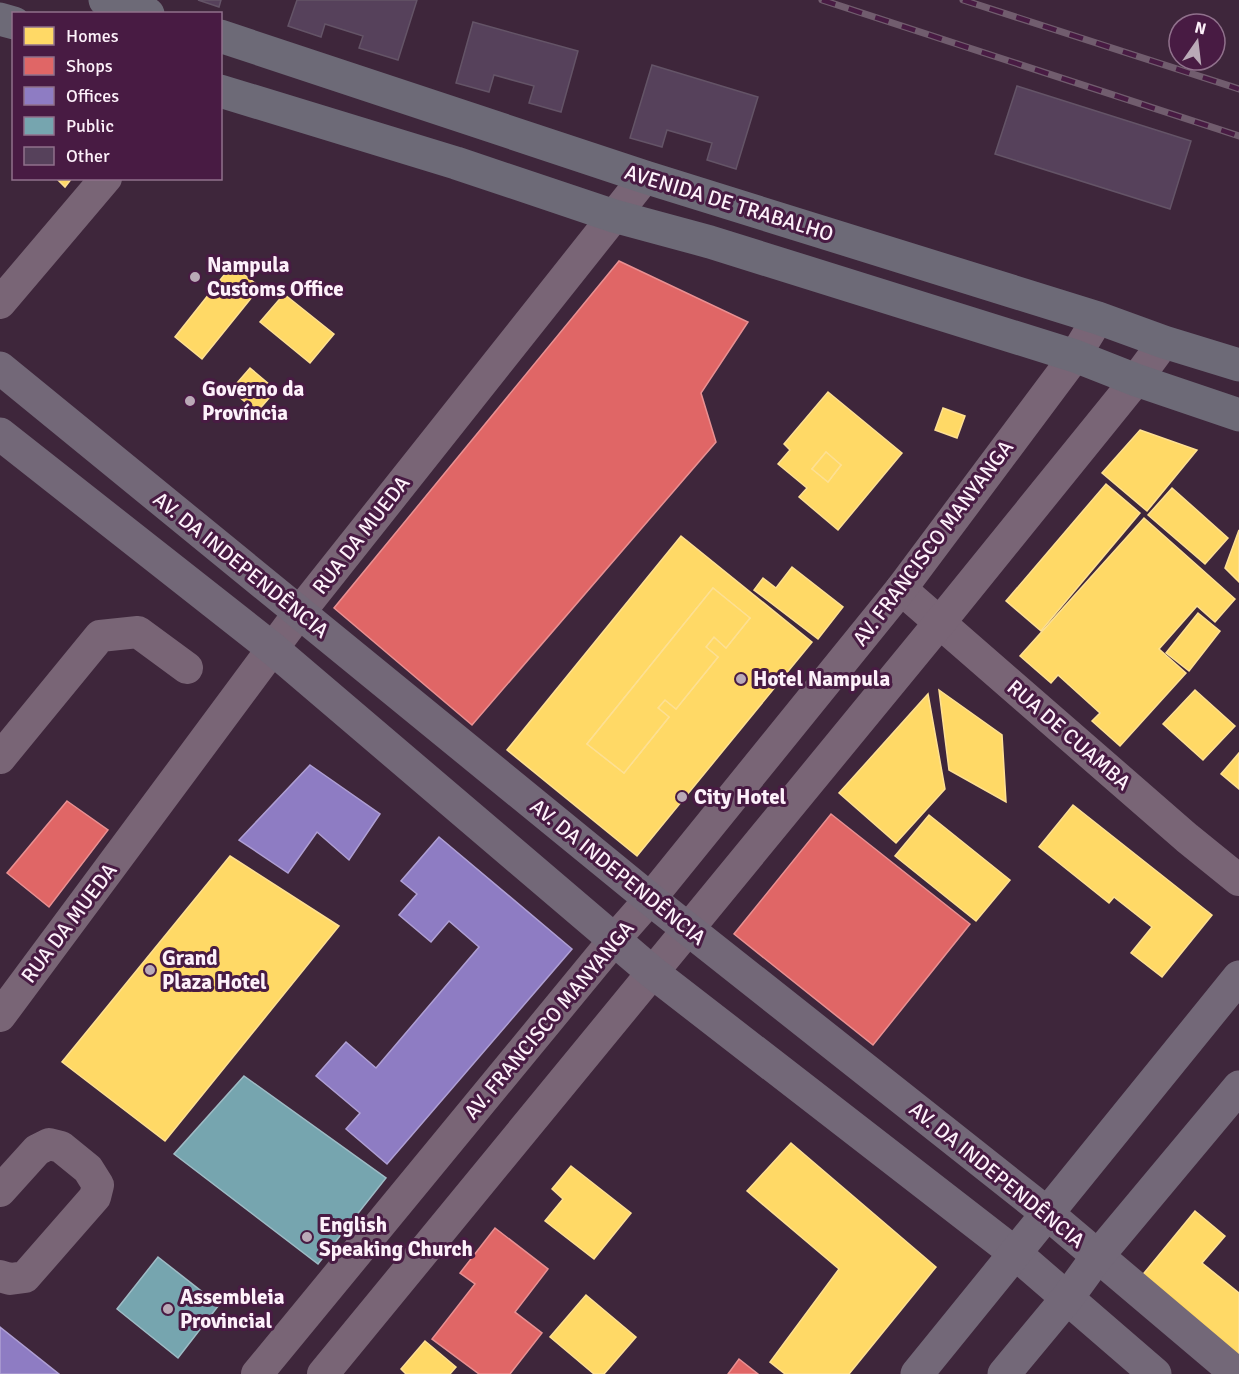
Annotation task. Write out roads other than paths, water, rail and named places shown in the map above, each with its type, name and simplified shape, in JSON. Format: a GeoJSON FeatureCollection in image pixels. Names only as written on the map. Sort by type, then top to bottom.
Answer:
{"type":"FeatureCollection","features":[{"type":"Feature","properties":{"kind":"highway"},"geometry":{"type":"LineString","coordinates":[[105,0],[142,12]]}},
{"type":"Feature","properties":{"kind":"highway","name":"AVENIDA DE TRABALHO"},"geometry":{"type":"LineString","coordinates":[[222,39],[645,177],[1098,318],[1164,342],[1239,365]]}},
{"type":"Feature","properties":{"kind":"highway","name":"AVENIDA DE TRABALHO"},"geometry":{"type":"LineString","coordinates":[[222,92],[456,163],[614,216],[710,242],[1075,356],[1136,380],[1239,415]]}},
{"type":"Feature","properties":{"kind":"main road","name":"AV. DA INDEPENDÊNCIA"},"geometry":{"type":"LineString","coordinates":[[0,368],[650,899],[1048,1214],[1237,1374]]}},
{"type":"Feature","properties":{"kind":"main road"},"geometry":{"type":"LineString","coordinates":[[0,434],[273,648],[652,972],[1016,1254],[1155,1374]]}},
{"type":"Feature","properties":{"kind":"main road"},"geometry":{"type":"LineString","coordinates":[[917,1374],[1239,977]]}},
{"type":"Feature","properties":{"kind":"main road"},"geometry":{"type":"LineString","coordinates":[[1004,1374],[1239,1087]]}},
{"type":"Feature","properties":{"kind":"street","name":"RUA DA MUEDA"},"geometry":{"type":"LineString","coordinates":[[1,1013],[299,613],[645,177]]}},
{"type":"Feature","properties":{"kind":"street"},"geometry":{"type":"LineString","coordinates":[[0,303],[104,180]]}},
{"type":"Feature","properties":{"kind":"street","name":"AV. FRANCISCO MANYANGA"},"geometry":{"type":"LineString","coordinates":[[257,1374],[650,899],[901,589],[1075,356],[1098,318]]}},
{"type":"Feature","properties":{"kind":"street"},"geometry":{"type":"LineString","coordinates":[[323,1374],[940,621],[1136,380],[1164,342]]}},
{"type":"Feature","properties":{"kind":"street","name":"RUA DE CUAMBA"},"geometry":{"type":"LineString","coordinates":[[901,589],[1187,838],[1239,880]]}},
{"type":"Feature","properties":{"kind":"street"},"geometry":{"type":"LineString","coordinates":[[0,758],[100,636],[138,632],[187,668]]}},
{"type":"Feature","properties":{"kind":"street"},"geometry":{"type":"LineString","coordinates":[[0,1191],[37,1150],[49,1144],[61,1147],[88,1169],[98,1185],[95,1197],[25,1277],[10,1279],[0,1276]]}},
{"type":"Feature","properties":{"kind":"railway"},"geometry":{"type":"LineString","coordinates":[[822,0],[1239,136]]}},
{"type":"Feature","properties":{"kind":"railway"},"geometry":{"type":"LineString","coordinates":[[963,0],[1239,89]]}},
{"type":"Feature","properties":{"kind":"place","name":"Nampula Customs Office"},"geometry":{"type":"Point","coordinates":[195,277]}},
{"type":"Feature","properties":{"kind":"place","name":"Governo da Província"},"geometry":{"type":"Point","coordinates":[190,401]}},
{"type":"Feature","properties":{"kind":"place","name":"Hotel Nampula"},"geometry":{"type":"Point","coordinates":[741,679]}},
{"type":"Feature","properties":{"kind":"place","name":"City Hotel"},"geometry":{"type":"Point","coordinates":[682,797]}},
{"type":"Feature","properties":{"kind":"place","name":"Grand Plaza Hotel"},"geometry":{"type":"Point","coordinates":[150,970]}},
{"type":"Feature","properties":{"kind":"place","name":"English Speaking Church"},"geometry":{"type":"Point","coordinates":[307,1237]}},
{"type":"Feature","properties":{"kind":"place","name":"Assembleia Provincial"},"geometry":{"type":"Point","coordinates":[168,1309]}}]}
